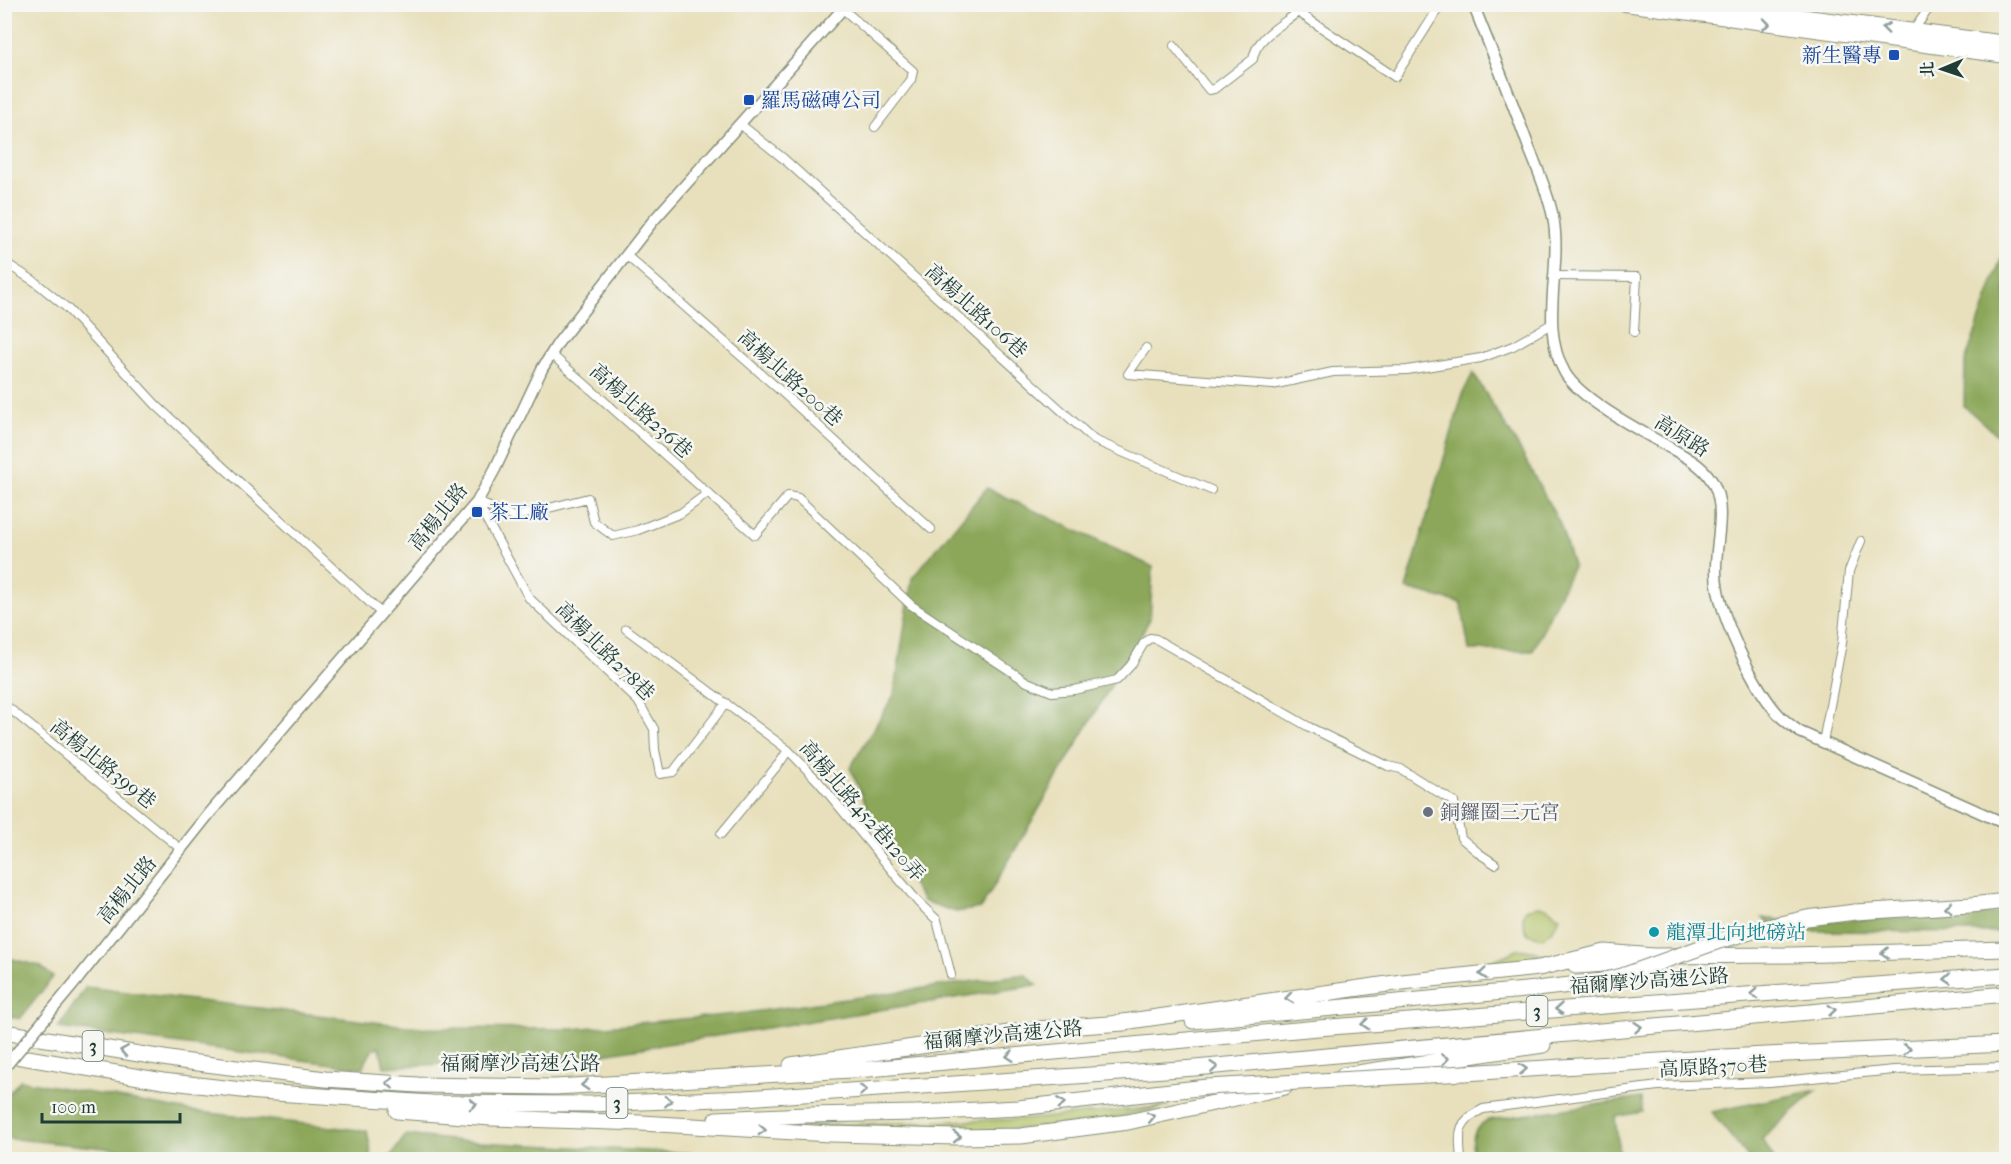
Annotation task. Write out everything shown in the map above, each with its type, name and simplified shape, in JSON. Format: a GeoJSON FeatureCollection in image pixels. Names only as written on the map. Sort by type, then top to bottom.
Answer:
{"type":"FeatureCollection","features":[{"type":"Feature","properties":{"kind":"highway"},"geometry":{"type":"LineString","coordinates":[[702,1080],[1036,1029],[1116,1023],[1184,1022],[1596,982],[1622,976],[1719,941],[1807,918],[1855,912],[2004,901]]}},
{"type":"Feature","properties":{"kind":"highway"},"geometry":{"type":"LineString","coordinates":[[1116,1023],[1402,982],[1539,968],[1605,952],[1654,956],[1792,956],[2007,949]]}},
{"type":"Feature","properties":{"kind":"highway","name":"福爾摩沙高速公路"},"geometry":{"type":"LineString","coordinates":[[4,1032],[182,1060],[325,1079],[555,1087],[869,1069],[1318,1028],[2007,975]]}},
{"type":"Feature","properties":{"kind":"highway","name":"福爾摩沙高速公路"},"geometry":{"type":"LineString","coordinates":[[4,1053],[163,1081],[260,1092],[432,1103],[526,1105],[745,1098],[1195,1068],[2007,994]]}},
{"type":"Feature","properties":{"kind":"highway"},"geometry":{"type":"LineString","coordinates":[[260,1092],[424,1114],[491,1118],[830,1134],[1021,1136],[1128,1122],[1372,1069],[1549,1044],[1601,1030]]}},
{"type":"Feature","properties":{"kind":"highway"},"geometry":{"type":"LineString","coordinates":[[641,1124],[806,1115],[1018,1108],[1207,1087],[1724,1057],[2007,1044]]}},
{"type":"Feature","properties":{"kind":"main road"},"geometry":{"type":"LineString","coordinates":[[1625,4],[2003,49]]}},
{"type":"Feature","properties":{"kind":"main road"},"geometry":{"type":"LineString","coordinates":[[1707,4],[1913,31],[2003,49]]}},
{"type":"Feature","properties":{"kind":"street"},"geometry":{"type":"LineString","coordinates":[[1174,46],[1209,90],[1214,89],[1253,59],[1254,50],[1259,42],[1298,12],[1395,77],[1441,4]]}},
{"type":"Feature","properties":{"kind":"street","name":"高原路"},"geometry":{"type":"LineString","coordinates":[[1473,4],[1548,198],[1555,231],[1553,323],[1556,353],[1578,390],[1632,426],[1688,458],[1710,478],[1718,495],[1720,507],[1715,574],[1719,598],[1726,620],[1760,691],[1782,718],[1800,732],[2007,824]]}},
{"type":"Feature","properties":{"kind":"street"},"geometry":{"type":"LineString","coordinates":[[1913,31],[1932,4]]}},
{"type":"Feature","properties":{"kind":"street"},"geometry":{"type":"LineString","coordinates":[[845,7],[913,71],[911,81],[875,127]]}},
{"type":"Feature","properties":{"kind":"street","name":"高楊北路"},"geometry":{"type":"LineString","coordinates":[[4,1068],[209,814],[477,502],[551,354],[653,221],[845,7]]}},
{"type":"Feature","properties":{"kind":"street","name":"高楊北路106巷"},"geometry":{"type":"LineString","coordinates":[[740,124],[784,159],[1094,440],[1211,490]]}},
{"type":"Feature","properties":{"kind":"street","name":"高楊北路200巷"},"geometry":{"type":"LineString","coordinates":[[626,255],[783,393],[930,529]]}},
{"type":"Feature","properties":{"kind":"street"},"geometry":{"type":"LineString","coordinates":[[4,262],[34,281],[67,308],[156,405],[381,614]]}},
{"type":"Feature","properties":{"kind":"street"},"geometry":{"type":"LineString","coordinates":[[1555,276],[1637,277],[1635,332]]}},
{"type":"Feature","properties":{"kind":"street"},"geometry":{"type":"LineString","coordinates":[[1146,348],[1128,374],[1272,385],[1333,372],[1407,370],[1481,358],[1513,346],[1553,323]]}},
{"type":"Feature","properties":{"kind":"street","name":"高楊北路236巷"},"geometry":{"type":"LineString","coordinates":[[551,354],[755,536],[788,496],[798,498],[911,605],[1027,682],[1052,692],[1074,690],[1117,680],[1131,665],[1144,643],[1150,638],[1156,639],[1309,727],[1388,766],[1401,769],[1454,802],[1461,838],[1495,864]]}},
{"type":"Feature","properties":{"kind":"street"},"geometry":{"type":"LineString","coordinates":[[477,502],[514,517],[588,498],[594,522],[613,536],[638,530],[681,513],[708,493]]}},
{"type":"Feature","properties":{"kind":"street","name":"高楊北路278巷"},"geometry":{"type":"LineString","coordinates":[[477,502],[529,598],[638,701],[654,729],[660,774],[672,772],[726,703]]}},
{"type":"Feature","properties":{"kind":"street"},"geometry":{"type":"LineString","coordinates":[[1822,742],[1842,643],[1849,571],[1861,541]]}},
{"type":"Feature","properties":{"kind":"street","name":"高楊北路452巷120弄"},"geometry":{"type":"LineString","coordinates":[[626,629],[788,750],[818,781],[918,902],[937,920],[951,975]]}},
{"type":"Feature","properties":{"kind":"street","name":"高楊北路399巷"},"geometry":{"type":"LineString","coordinates":[[4,704],[182,850]]}},
{"type":"Feature","properties":{"kind":"street"},"geometry":{"type":"LineString","coordinates":[[721,834],[788,750]]}},
{"type":"Feature","properties":{"kind":"street","name":"高原路370巷"},"geometry":{"type":"LineString","coordinates":[[1461,1160],[1462,1125],[1469,1116],[1483,1109],[1658,1086],[1770,1082],[1894,1070],[2007,1067]]}},
{"type":"Feature","properties":{"kind":"green space"},"geometry":{"type":"Polygon","coordinates":[[[2006,245],[2006,443],[1964,406],[1965,362],[2006,245]]]}},
{"type":"Feature","properties":{"kind":"green space"},"geometry":{"type":"Polygon","coordinates":[[[1473,373],[1517,444],[1560,524],[1573,566],[1533,651],[1469,650],[1461,603],[1406,589],[1463,393],[1473,373]]]}},
{"type":"Feature","properties":{"kind":"green space"},"geometry":{"type":"Polygon","coordinates":[[[987,488],[1153,567],[1150,619],[981,908],[956,912],[923,901],[875,825],[850,768],[894,695],[912,578],[987,488]]]}},
{"type":"Feature","properties":{"kind":"green space"},"geometry":{"type":"Polygon","coordinates":[[[1546,907],[1560,917],[1552,931],[1542,938],[1528,934],[1523,922],[1526,909],[1546,907]]]}},
{"type":"Feature","properties":{"kind":"green space"},"geometry":{"type":"Polygon","coordinates":[[[2006,913],[2006,932],[1779,931],[1763,918],[1797,922],[2006,913]]]}},
{"type":"Feature","properties":{"kind":"green space"},"geometry":{"type":"Polygon","coordinates":[[[1519,949],[1550,957],[1503,967],[1474,969],[1519,949]]]}},
{"type":"Feature","properties":{"kind":"green space"},"geometry":{"type":"Polygon","coordinates":[[[4,957],[40,966],[53,977],[20,1019],[5,1015],[4,957]]]}},
{"type":"Feature","properties":{"kind":"green space"},"geometry":{"type":"Polygon","coordinates":[[[1025,974],[1037,985],[585,1057],[384,1067],[380,1047],[373,1049],[362,1068],[58,1028],[86,987],[423,1028],[573,1029],[737,1014],[1025,974]]]}},
{"type":"Feature","properties":{"kind":"green space"},"geometry":{"type":"Polygon","coordinates":[[[20,1080],[190,1111],[367,1131],[372,1158],[390,1157],[406,1135],[460,1141],[799,1159],[226,1160],[5,1138],[5,1098],[20,1080]]]}},
{"type":"Feature","properties":{"kind":"green space"},"geometry":{"type":"Polygon","coordinates":[[[1817,1090],[1762,1139],[1774,1159],[1749,1159],[1711,1112],[1817,1090]]]}},
{"type":"Feature","properties":{"kind":"green space"},"geometry":{"type":"Polygon","coordinates":[[[1641,1098],[1642,1112],[1615,1117],[1620,1159],[1593,1159],[1582,1156],[1553,1160],[1473,1159],[1473,1136],[1478,1127],[1488,1120],[1641,1098]]]}},
{"type":"Feature","properties":{"kind":"green space"},"geometry":{"type":"Polygon","coordinates":[[[1169,1106],[1090,1123],[983,1132],[785,1126],[1031,1119],[1169,1106]]]}},
{"type":"Feature","properties":{"kind":"place","name":"新生醫專"},"geometry":{"type":"Point","coordinates":[1894,55]}},
{"type":"Feature","properties":{"kind":"place","name":"羅馬磁磚公司"},"geometry":{"type":"Point","coordinates":[749,100]}},
{"type":"Feature","properties":{"kind":"place","name":"茶工廠"},"geometry":{"type":"Point","coordinates":[477,512]}},
{"type":"Feature","properties":{"kind":"place","name":"銅鑼圈三元宮"},"geometry":{"type":"Point","coordinates":[1428,812]}},
{"type":"Feature","properties":{"kind":"place","name":"龍潭北向地磅站"},"geometry":{"type":"Point","coordinates":[1654,932]}}]}
